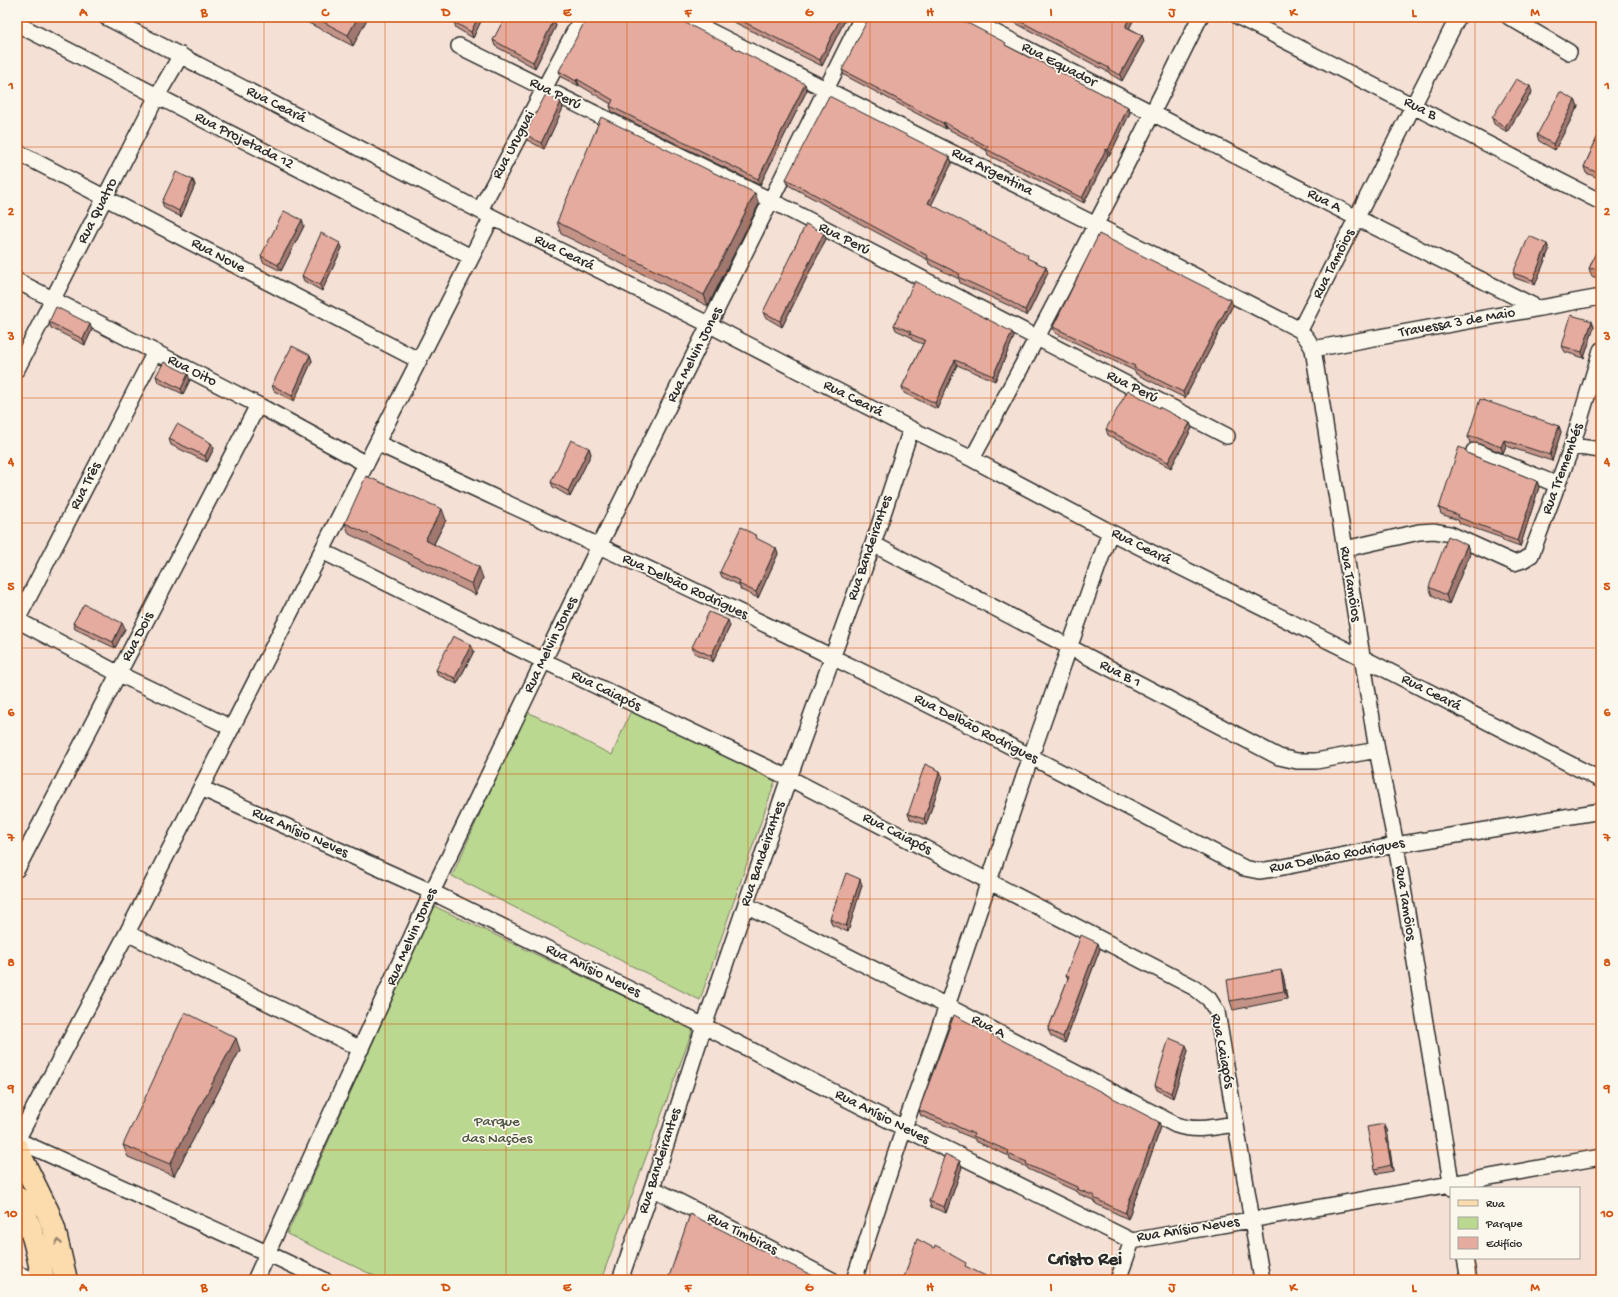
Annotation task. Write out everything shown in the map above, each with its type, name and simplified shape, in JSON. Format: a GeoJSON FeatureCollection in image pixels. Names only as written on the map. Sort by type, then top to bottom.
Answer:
{"type":"FeatureCollection","features":[{"type":"Feature","properties":{"kind":"main road"},"geometry":{"type":"LineString","coordinates":[[17,1148],[48,1212],[54,1229],[66,1280]]}},
{"type":"Feature","properties":{"kind":"main road"},"geometry":{"type":"LineString","coordinates":[[17,1198],[25,1213],[36,1241],[43,1280]]}},
{"type":"Feature","properties":{"kind":"street","name":"Rua Ceará"},"geometry":{"type":"LineString","coordinates":[[106,17],[486,213],[710,325],[972,459],[1110,532],[1363,658],[1601,780]]}},
{"type":"Feature","properties":{"kind":"street","name":"Rua Uruguai"},"geometry":{"type":"LineString","coordinates":[[17,1140],[127,933],[471,257],[486,213],[544,88],[582,17]]}},
{"type":"Feature","properties":{"kind":"street","name":"Rua Argentina"},"geometry":{"type":"LineString","coordinates":[[682,17],[826,88],[1300,330]]}},
{"type":"Feature","properties":{"kind":"street","name":"Rua Melvin Jones"},"geometry":{"type":"LineString","coordinates":[[255,1280],[432,892],[599,546],[772,201],[862,17]]}},
{"type":"Feature","properties":{"kind":"street","name":"Rua Equador"},"geometry":{"type":"LineString","coordinates":[[965,17],[1153,113]]}},
{"type":"Feature","properties":{"kind":"street"},"geometry":{"type":"LineString","coordinates":[[972,459],[1038,338],[1153,113],[1200,17]]}},
{"type":"Feature","properties":{"kind":"street","name":"Rua B"},"geometry":{"type":"LineString","coordinates":[[1239,17],[1601,202]]}},
{"type":"Feature","properties":{"kind":"street","name":"Rua Tamôios"},"geometry":{"type":"LineString","coordinates":[[1452,1186],[1396,845],[1377,750],[1313,349],[1300,330],[1458,17]]}},
{"type":"Feature","properties":{"kind":"street"},"geometry":{"type":"LineString","coordinates":[[1509,17],[1569,52]]}},
{"type":"Feature","properties":{"kind":"street","name":"Rua Projetada 12"},"geometry":{"type":"LineString","coordinates":[[17,24],[471,257]]}},
{"type":"Feature","properties":{"kind":"street","name":"Rua Perú"},"geometry":{"type":"LineString","coordinates":[[459,46],[772,201],[1227,436]]}},
{"type":"Feature","properties":{"kind":"street","name":"Rua Quatro"},"geometry":{"type":"LineString","coordinates":[[17,369],[157,96],[181,55]]}},
{"type":"Feature","properties":{"kind":"street","name":"Rua A"},"geometry":{"type":"LineString","coordinates":[[1153,113],[1357,218],[1538,308]]}},
{"type":"Feature","properties":{"kind":"street","name":"Rua Nove"},"geometry":{"type":"LineString","coordinates":[[17,152],[105,196],[418,360]]}},
{"type":"Feature","properties":{"kind":"street","name":"Rua Oito"},"geometry":{"type":"LineString","coordinates":[[17,281],[258,405],[366,464]]}},
{"type":"Feature","properties":{"kind":"street","name":"Travessa 3 de Maio"},"geometry":{"type":"LineString","coordinates":[[1313,349],[1601,298]]}},
{"type":"Feature","properties":{"kind":"street","name":"Rua Tremembés"},"geometry":{"type":"LineString","coordinates":[[1344,549],[1419,532],[1434,531],[1450,534],[1514,563],[1531,555],[1572,446],[1601,350]]}},
{"type":"Feature","properties":{"kind":"street","name":"Rua Três"},"geometry":{"type":"LineString","coordinates":[[17,620],[155,352]]}},
{"type":"Feature","properties":{"kind":"street","name":"Rua Dois"},"geometry":{"type":"LineString","coordinates":[[17,869],[258,405]]}},
{"type":"Feature","properties":{"kind":"street","name":"Rua Bandeirantes"},"geometry":{"type":"LineString","coordinates":[[620,1280],[652,1188],[704,1026],[911,429]]}},
{"type":"Feature","properties":{"kind":"street","name":"Rua Delbão Rodrigues"},"geometry":{"type":"LineString","coordinates":[[377,443],[599,546],[832,657],[1031,756],[1244,868],[1259,871],[1273,869],[1396,845],[1601,811]]}},
{"type":"Feature","properties":{"kind":"street"},"geometry":{"type":"LineString","coordinates":[[1572,446],[1601,450]]}},
{"type":"Feature","properties":{"kind":"street"},"geometry":{"type":"LineString","coordinates":[[1474,450],[1558,485]]}},
{"type":"Feature","properties":{"kind":"street"},"geometry":{"type":"LineString","coordinates":[[854,1280],[988,881],[1110,532]]}},
{"type":"Feature","properties":{"kind":"street","name":"Rua B 1"},"geometry":{"type":"LineString","coordinates":[[872,544],[1279,757],[1296,761],[1316,761],[1377,750]]}},
{"type":"Feature","properties":{"kind":"street","name":"Rua Caiapós"},"geometry":{"type":"LineString","coordinates":[[322,551],[544,661],[789,778],[1195,988],[1209,999],[1217,1012],[1262,1280]]}},
{"type":"Feature","properties":{"kind":"street"},"geometry":{"type":"LineString","coordinates":[[17,620],[119,674],[232,728]]}},
{"type":"Feature","properties":{"kind":"street","name":"Rua Anísio Neves"},"geometry":{"type":"LineString","coordinates":[[201,788],[432,892],[704,1026],[904,1128],[1132,1241],[1452,1186],[1601,1157]]}},
{"type":"Feature","properties":{"kind":"street","name":"Rua A"},"geometry":{"type":"LineString","coordinates":[[746,905],[947,1006],[1176,1124],[1186,1128],[1196,1129],[1236,1124]]}},
{"type":"Feature","properties":{"kind":"street"},"geometry":{"type":"LineString","coordinates":[[127,933],[361,1049]]}},
{"type":"Feature","properties":{"kind":"street"},"geometry":{"type":"LineString","coordinates":[[17,1140],[324,1280]]}},
{"type":"Feature","properties":{"kind":"street","name":"Rua Timbiras"},"geometry":{"type":"LineString","coordinates":[[652,1188],[832,1280]]}},
{"type":"Feature","properties":{"kind":"street"},"geometry":{"type":"LineString","coordinates":[[1118,1280],[1132,1241]]}},
{"type":"Feature","properties":{"kind":"street"},"geometry":{"type":"LineString","coordinates":[[1465,1259],[1469,1280]]}},
{"type":"Feature","properties":{"kind":"street"},"geometry":{"type":"LineString","coordinates":[[17,1274],[35,1280]]}},
{"type":"Feature","properties":{"kind":"green space"},"geometry":{"type":"Polygon","coordinates":[[[632,708],[775,781],[700,1000],[452,876],[526,711],[612,755],[632,708]]]}},
{"type":"Feature","properties":{"kind":"green space","name":"Parque das Nações"},"geometry":{"type":"Polygon","coordinates":[[[434,906],[693,1029],[601,1280],[383,1280],[287,1234],[434,906]]]}},
{"type":"Feature","properties":{"kind":"building"},"geometry":{"type":"Polygon","coordinates":[[[314,17],[358,17],[348,35],[314,17]]]}},
{"type":"Feature","properties":{"kind":"building"},"geometry":{"type":"Polygon","coordinates":[[[456,17],[478,17],[471,32],[454,22],[456,17]]]}},
{"type":"Feature","properties":{"kind":"building"},"geometry":{"type":"Polygon","coordinates":[[[505,17],[548,17],[554,20],[533,62],[493,40],[505,17]]]}},
{"type":"Feature","properties":{"kind":"building"},"geometry":{"type":"Polygon","coordinates":[[[587,17],[674,17],[805,84],[758,179],[610,106],[613,100],[577,79],[576,81],[559,71],[587,17]]]}},
{"type":"Feature","properties":{"kind":"building"},"geometry":{"type":"Polygon","coordinates":[[[734,17],[841,17],[820,60],[734,17]]]}},
{"type":"Feature","properties":{"kind":"building"},"geometry":{"type":"Polygon","coordinates":[[[869,17],[956,17],[1006,43],[1005,45],[1128,107],[1108,150],[1106,149],[1082,198],[986,149],[988,147],[944,122],[943,123],[842,70],[869,17]]]}},
{"type":"Feature","properties":{"kind":"building"},"geometry":{"type":"Polygon","coordinates":[[[1012,17],[1130,17],[1126,27],[1142,35],[1120,75],[1012,17]]]}},
{"type":"Feature","properties":{"kind":"building"},"geometry":{"type":"Polygon","coordinates":[[[1516,79],[1530,86],[1505,127],[1492,118],[1516,79]]]}},
{"type":"Feature","properties":{"kind":"building"},"geometry":{"type":"Polygon","coordinates":[[[1560,92],[1575,100],[1553,144],[1537,135],[1560,92]]]}},
{"type":"Feature","properties":{"kind":"building"},"geometry":{"type":"Polygon","coordinates":[[[546,94],[561,102],[541,143],[525,134],[546,94]]]}},
{"type":"Feature","properties":{"kind":"building"},"geometry":{"type":"Polygon","coordinates":[[[829,96],[950,157],[928,203],[1028,255],[1027,258],[1046,267],[1025,310],[1008,300],[958,277],[960,274],[927,258],[928,256],[786,179],[829,96]]]}},
{"type":"Feature","properties":{"kind":"building"},"geometry":{"type":"Polygon","coordinates":[[[601,117],[755,193],[704,295],[557,222],[601,117]]]}},
{"type":"Feature","properties":{"kind":"building"},"geometry":{"type":"Polygon","coordinates":[[[1601,129],[1601,174],[1584,167],[1601,129]]]}},
{"type":"Feature","properties":{"kind":"building"},"geometry":{"type":"Polygon","coordinates":[[[176,172],[193,180],[179,211],[162,202],[176,172]]]}},
{"type":"Feature","properties":{"kind":"building"},"geometry":{"type":"Polygon","coordinates":[[[284,211],[302,220],[278,265],[261,256],[284,211]]]}},
{"type":"Feature","properties":{"kind":"building"},"geometry":{"type":"Polygon","coordinates":[[[806,224],[824,233],[780,321],[763,312],[806,224]]]}},
{"type":"Feature","properties":{"kind":"building"},"geometry":{"type":"Polygon","coordinates":[[[321,233],[340,243],[320,285],[302,276],[321,233]]]}},
{"type":"Feature","properties":{"kind":"building"},"geometry":{"type":"Polygon","coordinates":[[[1099,234],[1231,300],[1183,392],[1134,368],[1135,366],[1053,327],[1099,234]]]}},
{"type":"Feature","properties":{"kind":"building"},"geometry":{"type":"Polygon","coordinates":[[[1529,236],[1547,244],[1533,280],[1513,273],[1529,236]]]}},
{"type":"Feature","properties":{"kind":"building"},"geometry":{"type":"Polygon","coordinates":[[[1601,240],[1601,268],[1589,269],[1601,240]]]}},
{"type":"Feature","properties":{"kind":"building"},"geometry":{"type":"Polygon","coordinates":[[[915,281],[1012,332],[993,376],[955,360],[935,403],[902,387],[925,340],[894,325],[915,281]]]}},
{"type":"Feature","properties":{"kind":"building"},"geometry":{"type":"Polygon","coordinates":[[[56,307],[90,324],[83,339],[49,322],[56,307]]]}},
{"type":"Feature","properties":{"kind":"building"},"geometry":{"type":"Polygon","coordinates":[[[1571,315],[1592,321],[1582,352],[1562,346],[1571,315]]]}},
{"type":"Feature","properties":{"kind":"building"},"geometry":{"type":"Polygon","coordinates":[[[292,346],[310,355],[292,396],[272,385],[292,346]]]}},
{"type":"Feature","properties":{"kind":"building"},"geometry":{"type":"Polygon","coordinates":[[[164,362],[188,374],[181,389],[156,376],[164,362]]]}},
{"type":"Feature","properties":{"kind":"building"},"geometry":{"type":"Polygon","coordinates":[[[1128,390],[1159,408],[1190,423],[1168,462],[1106,429],[1128,390]]]}},
{"type":"Feature","properties":{"kind":"building"},"geometry":{"type":"Polygon","coordinates":[[[1480,399],[1559,426],[1550,455],[1504,440],[1501,447],[1475,437],[1468,437],[1480,399]]]}},
{"type":"Feature","properties":{"kind":"building"},"geometry":{"type":"Polygon","coordinates":[[[177,424],[211,443],[205,456],[169,439],[177,424]]]}},
{"type":"Feature","properties":{"kind":"building"},"geometry":{"type":"Polygon","coordinates":[[[571,440],[589,448],[568,491],[551,482],[571,440]]]}},
{"type":"Feature","properties":{"kind":"building"},"geometry":{"type":"Polygon","coordinates":[[[1459,447],[1464,449],[1469,454],[1537,481],[1518,541],[1501,535],[1501,533],[1457,517],[1458,515],[1439,508],[1459,447]]]}},
{"type":"Feature","properties":{"kind":"building"},"geometry":{"type":"Polygon","coordinates":[[[366,476],[442,509],[425,540],[479,567],[472,584],[345,523],[366,476]]]}},
{"type":"Feature","properties":{"kind":"building"},"geometry":{"type":"Polygon","coordinates":[[[741,527],[757,536],[756,538],[776,548],[756,592],[739,584],[740,581],[720,572],[741,527]]]}},
{"type":"Feature","properties":{"kind":"building"},"geometry":{"type":"Polygon","coordinates":[[[1448,536],[1467,545],[1446,595],[1429,587],[1448,536]]]}},
{"type":"Feature","properties":{"kind":"building"},"geometry":{"type":"Polygon","coordinates":[[[84,604],[122,623],[113,642],[73,623],[84,604]]]}},
{"type":"Feature","properties":{"kind":"building"},"geometry":{"type":"Polygon","coordinates":[[[709,612],[728,620],[711,656],[692,647],[709,612]]]}},
{"type":"Feature","properties":{"kind":"building"},"geometry":{"type":"Polygon","coordinates":[[[453,636],[471,645],[455,678],[436,670],[453,636]]]}},
{"type":"Feature","properties":{"kind":"building"},"geometry":{"type":"Polygon","coordinates":[[[925,764],[940,771],[924,819],[908,814],[925,764]]]}},
{"type":"Feature","properties":{"kind":"building"},"geometry":{"type":"Polygon","coordinates":[[[846,873],[860,879],[846,926],[830,919],[846,873]]]}},
{"type":"Feature","properties":{"kind":"building"},"geometry":{"type":"Polygon","coordinates":[[[1081,935],[1098,943],[1063,1037],[1048,1030],[1069,976],[1066,975],[1081,935]]]}},
{"type":"Feature","properties":{"kind":"building"},"geometry":{"type":"Polygon","coordinates":[[[1281,970],[1284,991],[1230,1001],[1227,980],[1281,970]]]}},
{"type":"Feature","properties":{"kind":"building"},"geometry":{"type":"Polygon","coordinates":[[[185,1012],[236,1038],[170,1164],[123,1145],[185,1012]]]}},
{"type":"Feature","properties":{"kind":"building"},"geometry":{"type":"Polygon","coordinates":[[[954,1015],[1159,1122],[1125,1213],[1094,1198],[1095,1196],[1077,1189],[1077,1187],[1026,1164],[1027,1162],[1008,1154],[1009,1151],[973,1136],[974,1134],[956,1125],[919,1110],[954,1015]]]}},
{"type":"Feature","properties":{"kind":"building"},"geometry":{"type":"Polygon","coordinates":[[[1169,1038],[1186,1045],[1171,1093],[1155,1085],[1169,1038]]]}},
{"type":"Feature","properties":{"kind":"building"},"geometry":{"type":"Polygon","coordinates":[[[1384,1124],[1391,1165],[1375,1169],[1367,1127],[1384,1124]]]}},
{"type":"Feature","properties":{"kind":"building"},"geometry":{"type":"Polygon","coordinates":[[[945,1154],[960,1161],[944,1207],[929,1201],[945,1154]]]}},
{"type":"Feature","properties":{"kind":"building"},"geometry":{"type":"Polygon","coordinates":[[[690,1214],[821,1280],[668,1280],[690,1214]]]}},
{"type":"Feature","properties":{"kind":"building"},"geometry":{"type":"Polygon","coordinates":[[[917,1239],[934,1248],[935,1245],[966,1263],[965,1266],[994,1280],[903,1280],[917,1239]]]}},
{"type":"Feature","properties":{"kind":"district","name":"Cristo Rei"},"geometry":{"type":"Point","coordinates":[1085,1260]}}]}
